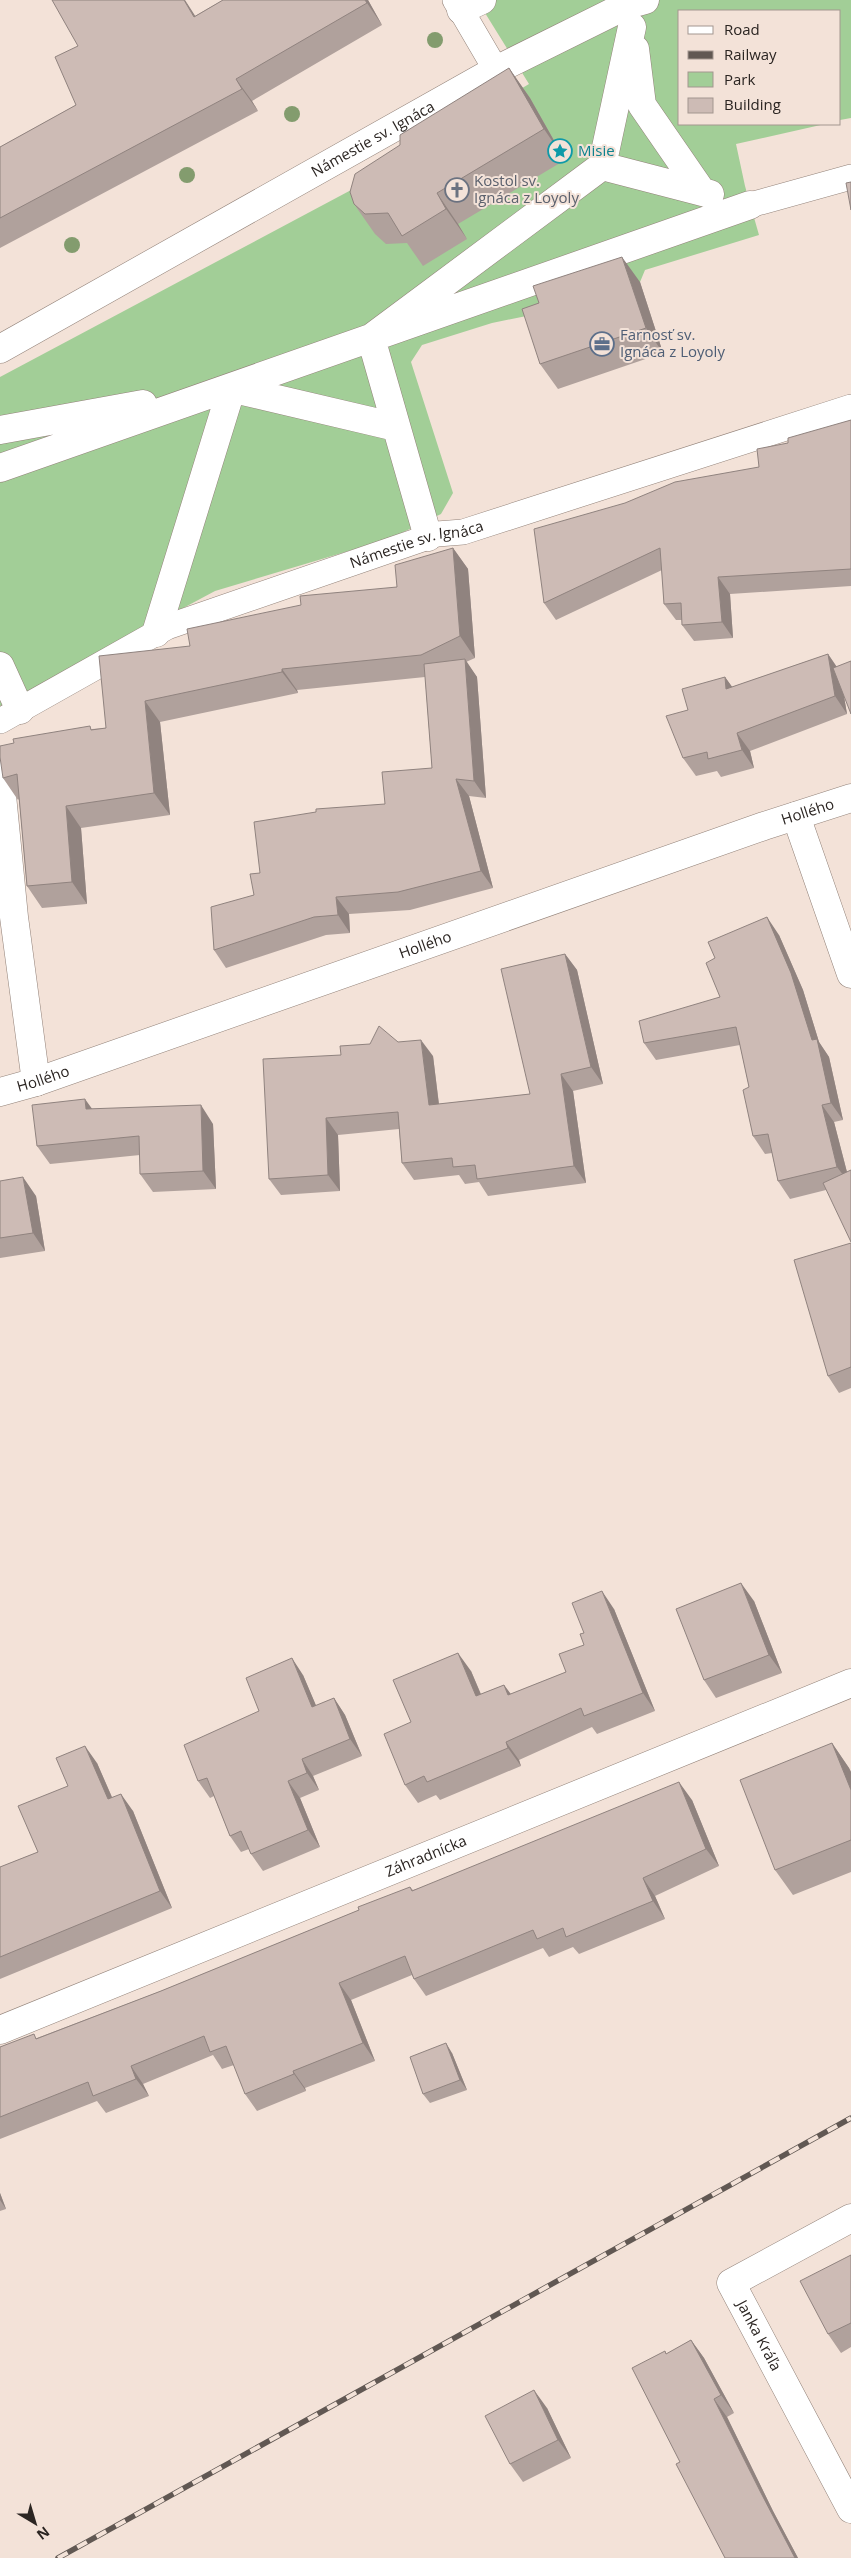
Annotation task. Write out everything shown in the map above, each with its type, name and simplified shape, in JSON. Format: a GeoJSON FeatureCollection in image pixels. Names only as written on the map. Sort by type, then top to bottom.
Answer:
{"type":"FeatureCollection","features":[{"type":"Feature","properties":{"kind":"street","name":"Námestie sv. Ignáca"},"geometry":{"type":"LineString","coordinates":[[0,349],[496,70],[627,5],[645,0]]}},
{"type":"Feature","properties":{"kind":"street"},"geometry":{"type":"LineString","coordinates":[[371,338],[602,166],[632,27],[642,105],[702,192]]}},
{"type":"Feature","properties":{"kind":"street"},"geometry":{"type":"LineString","coordinates":[[602,166],[750,205]]}},
{"type":"Feature","properties":{"kind":"street"},"geometry":{"type":"LineString","coordinates":[[0,468],[750,205]]}},
{"type":"Feature","properties":{"kind":"street"},"geometry":{"type":"LineString","coordinates":[[371,338],[428,537]]}},
{"type":"Feature","properties":{"kind":"street"},"geometry":{"type":"LineString","coordinates":[[156,633],[232,387]]}},
{"type":"Feature","properties":{"kind":"street"},"geometry":{"type":"LineString","coordinates":[[0,430],[232,387],[396,427]]}},
{"type":"Feature","properties":{"kind":"street"},"geometry":{"type":"LineString","coordinates":[[0,666],[10,716]]}},
{"type":"Feature","properties":{"kind":"street"},"geometry":{"type":"LineString","coordinates":[[0,775],[14,917],[36,1082]]}},
{"type":"Feature","properties":{"kind":"street","name":"Hollého"},"geometry":{"type":"LineString","coordinates":[[0,1092],[36,1082],[851,798]]}},
{"type":"Feature","properties":{"kind":"street"},"geometry":{"type":"LineString","coordinates":[[796,816],[851,974]]}},
{"type":"Feature","properties":{"kind":"street","name":"Záhradnícka"},"geometry":{"type":"LineString","coordinates":[[0,2030],[851,1683]]}},
{"type":"Feature","properties":{"kind":"street","name":"Janka Kráľa"},"geometry":{"type":"LineString","coordinates":[[851,2218],[731,2283],[851,2509]]}},
{"type":"Feature","properties":{"kind":"lane"},"geometry":{"type":"LineString","coordinates":[[466,3],[496,70]]}},
{"type":"Feature","properties":{"kind":"lane"},"geometry":{"type":"LineString","coordinates":[[750,205],[851,177]]}},
{"type":"Feature","properties":{"kind":"lane","name":"Námestie sv. Ignáca"},"geometry":{"type":"LineString","coordinates":[[10,716],[156,633],[437,534],[463,532],[851,407]]}},
{"type":"Feature","properties":{"kind":"green space"},"geometry":{"type":"Polygon","coordinates":[[[477,0],[851,0],[851,118],[841,120],[841,10],[678,10],[678,125],[821,125],[736,144],[745,186],[759,235],[645,270],[640,282],[551,311],[492,323],[422,345],[411,362],[453,493],[441,514],[389,539],[215,591],[0,706],[0,377],[353,189],[529,84],[477,0]]]}},
{"type":"Feature","properties":{"kind":"building"},"geometry":{"type":"Polygon","coordinates":[[[52,0],[184,0],[194,17],[223,0],[365,0],[367,3],[236,79],[242,89],[0,218],[0,147],[76,105],[55,57],[78,46],[52,0]]]}},
{"type":"Feature","properties":{"kind":"building"},"geometry":{"type":"Polygon","coordinates":[[[509,68],[544,129],[437,193],[446,209],[402,236],[388,213],[365,214],[354,204],[350,192],[355,174],[400,145],[400,135],[509,68]]]}},
{"type":"Feature","properties":{"kind":"building"},"geometry":{"type":"Polygon","coordinates":[[[851,182],[851,210],[846,183],[851,182]]]}},
{"type":"Feature","properties":{"kind":"building"},"geometry":{"type":"Polygon","coordinates":[[[622,257],[646,328],[540,364],[522,309],[539,303],[533,286],[622,257]]]}},
{"type":"Feature","properties":{"kind":"building"},"geometry":{"type":"Polygon","coordinates":[[[851,420],[851,569],[718,577],[722,622],[682,625],[681,603],[664,604],[660,548],[544,603],[534,529],[625,503],[675,482],[759,467],[757,449],[788,443],[788,438],[851,420]]]}},
{"type":"Feature","properties":{"kind":"building"},"geometry":{"type":"Polygon","coordinates":[[[453,548],[460,636],[421,655],[282,669],[282,672],[145,701],[154,793],[66,806],[72,882],[27,886],[17,774],[3,778],[0,746],[14,743],[13,739],[90,726],[91,730],[106,728],[99,656],[190,646],[187,629],[301,605],[300,596],[397,587],[395,565],[453,548]]]}},
{"type":"Feature","properties":{"kind":"building"},"geometry":{"type":"Polygon","coordinates":[[[828,654],[835,696],[737,733],[742,750],[708,759],[707,752],[683,758],[666,716],[688,710],[682,689],[725,677],[726,689],[828,654]]]}},
{"type":"Feature","properties":{"kind":"building"},"geometry":{"type":"Polygon","coordinates":[[[465,659],[474,781],[456,779],[481,871],[398,892],[336,897],[338,915],[314,917],[214,950],[211,907],[254,895],[250,874],[260,873],[254,822],[316,812],[316,809],[385,804],[382,772],[432,768],[424,664],[465,659]]]}},
{"type":"Feature","properties":{"kind":"building"},"geometry":{"type":"Polygon","coordinates":[[[851,661],[851,714],[833,668],[851,661]]]}},
{"type":"Feature","properties":{"kind":"building"},"geometry":{"type":"Polygon","coordinates":[[[767,917],[791,973],[812,1040],[817,1039],[831,1103],[822,1105],[837,1167],[778,1181],[768,1134],[753,1136],[743,1090],[749,1087],[736,1027],[644,1043],[639,1021],[720,997],[706,963],[715,958],[708,942],[767,917]]]}},
{"type":"Feature","properties":{"kind":"building"},"geometry":{"type":"Polygon","coordinates":[[[565,954],[591,1067],[561,1074],[574,1166],[477,1179],[475,1165],[453,1167],[452,1158],[402,1163],[398,1112],[326,1118],[328,1175],[269,1179],[263,1059],[341,1055],[340,1046],[370,1044],[379,1026],[398,1042],[421,1040],[429,1105],[530,1094],[501,969],[565,954]]]}},
{"type":"Feature","properties":{"kind":"building"},"geometry":{"type":"Polygon","coordinates":[[[85,1099],[86,1109],[201,1105],[203,1171],[140,1174],[139,1136],[37,1146],[32,1105],[85,1099]]]}},
{"type":"Feature","properties":{"kind":"building"},"geometry":{"type":"Polygon","coordinates":[[[851,1170],[851,1242],[823,1183],[851,1170]]]}},
{"type":"Feature","properties":{"kind":"building"},"geometry":{"type":"Polygon","coordinates":[[[23,1177],[33,1233],[0,1238],[0,1181],[23,1177]]]}},
{"type":"Feature","properties":{"kind":"building"},"geometry":{"type":"Polygon","coordinates":[[[851,1243],[851,1367],[828,1376],[794,1260],[851,1243]]]}},
{"type":"Feature","properties":{"kind":"building"},"geometry":{"type":"Polygon","coordinates":[[[741,1583],[769,1655],[704,1680],[676,1609],[741,1583]]]}},
{"type":"Feature","properties":{"kind":"building"},"geometry":{"type":"Polygon","coordinates":[[[602,1591],[643,1693],[584,1716],[581,1708],[506,1742],[508,1748],[427,1782],[424,1776],[405,1785],[384,1734],[411,1722],[393,1680],[458,1653],[476,1696],[504,1685],[508,1695],[566,1672],[559,1654],[584,1645],[580,1634],[584,1633],[572,1603],[602,1591]]]}},
{"type":"Feature","properties":{"kind":"building"},"geometry":{"type":"Polygon","coordinates":[[[292,1658],[312,1707],[334,1698],[350,1739],[302,1759],[307,1773],[288,1781],[308,1830],[251,1854],[241,1831],[230,1836],[207,1778],[198,1781],[184,1745],[259,1711],[246,1678],[292,1658]]]}},
{"type":"Feature","properties":{"kind":"building"},"geometry":{"type":"Polygon","coordinates":[[[832,1743],[851,1790],[851,1840],[775,1870],[740,1780],[832,1743]]]}},
{"type":"Feature","properties":{"kind":"building"},"geometry":{"type":"Polygon","coordinates":[[[85,1746],[108,1799],[121,1794],[160,1891],[0,1957],[0,1867],[38,1852],[18,1806],[68,1786],[56,1758],[85,1746]]]}},
{"type":"Feature","properties":{"kind":"building"},"geometry":{"type":"Polygon","coordinates":[[[679,1782],[706,1849],[643,1878],[653,1901],[566,1937],[563,1928],[537,1939],[533,1930],[414,1979],[405,1956],[339,1983],[363,2043],[293,2071],[294,2074],[245,2094],[226,2046],[210,2052],[204,2036],[131,2066],[136,2079],[93,2096],[88,2082],[0,2117],[0,2047],[34,2034],[36,2039],[161,1991],[359,1910],[358,1907],[410,1887],[412,1891],[679,1782]]]}},
{"type":"Feature","properties":{"kind":"building"},"geometry":{"type":"Polygon","coordinates":[[[446,2043],[460,2080],[423,2094],[410,2057],[446,2043]]]}},
{"type":"Feature","properties":{"kind":"building"},"geometry":{"type":"Polygon","coordinates":[[[851,2255],[851,2323],[828,2334],[800,2281],[851,2255]]]}},
{"type":"Feature","properties":{"kind":"building"},"geometry":{"type":"Polygon","coordinates":[[[691,2340],[721,2395],[714,2399],[795,2558],[725,2558],[676,2464],[680,2462],[632,2368],[665,2351],[666,2354],[691,2340]]]}},
{"type":"Feature","properties":{"kind":"building"},"geometry":{"type":"Polygon","coordinates":[[[534,2390],[558,2440],[510,2464],[485,2416],[534,2390]]]}},
{"type":"Feature","properties":{"kind":"railway"},"geometry":{"type":"LineString","coordinates":[[58,2558],[851,2118]]}},
{"type":"Feature","properties":{"kind":"place","name":"Misie"},"geometry":{"type":"Point","coordinates":[560,151]}},
{"type":"Feature","properties":{"kind":"place","name":"Kostol sv. Ignáca z Loyoly"},"geometry":{"type":"Point","coordinates":[457,190]}},
{"type":"Feature","properties":{"kind":"place","name":"Farnosť sv. Ignáca z Loyoly"},"geometry":{"type":"Point","coordinates":[602,344]}}]}
